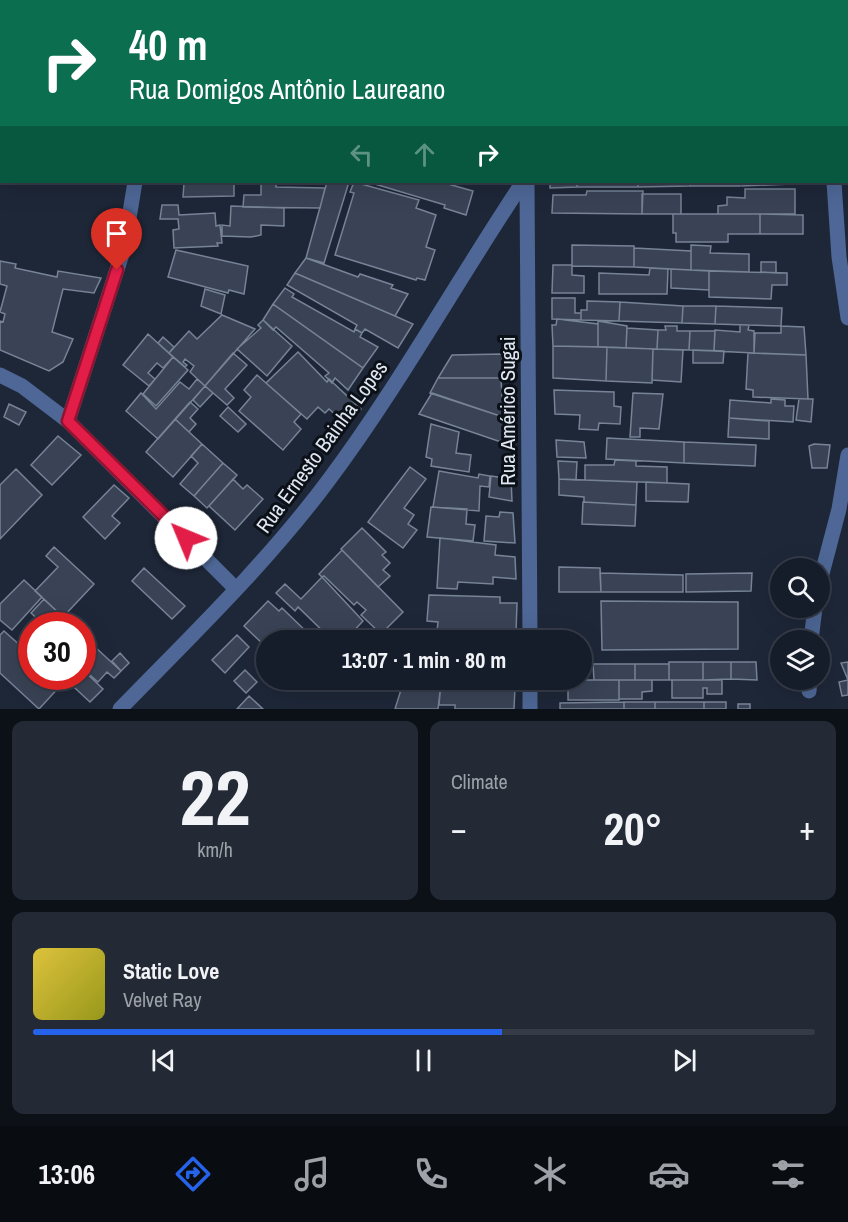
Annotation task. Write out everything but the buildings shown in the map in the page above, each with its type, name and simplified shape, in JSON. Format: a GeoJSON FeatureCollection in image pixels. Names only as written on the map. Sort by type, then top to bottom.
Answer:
{"type":"FeatureCollection","features":[{"type":"Feature","properties":{"kind":"street"},"geometry":{"type":"LineString","coordinates":[[68,421],[124,248],[135,183]]}},
{"type":"Feature","properties":{"kind":"street","name":"Rua Ernesto Bainha Lopes"},"geometry":{"type":"LineString","coordinates":[[120,709],[272,552],[378,412],[467,266],[524,183]]}},
{"type":"Feature","properties":{"kind":"street","name":"Rua Américo Sugai"},"geometry":{"type":"LineString","coordinates":[[525,183],[530,630]]}},
{"type":"Feature","properties":{"kind":"street"},"geometry":{"type":"LineString","coordinates":[[834,183],[839,257],[848,318]]}},
{"type":"Feature","properties":{"kind":"street"},"geometry":{"type":"LineString","coordinates":[[0,375],[22,386],[68,421],[237,589]]}},
{"type":"Feature","properties":{"kind":"street"},"geometry":{"type":"LineString","coordinates":[[826,558],[840,509],[848,455]]}},
{"type":"Feature","properties":{"kind":"street"},"geometry":{"type":"LineString","coordinates":[[530,690],[530,709]]}},
{"type":"Feature","properties":{"kind":"route"},"geometry":{"type":"LineString","coordinates":[[117,270],[68,421],[186,538]]}}]}
